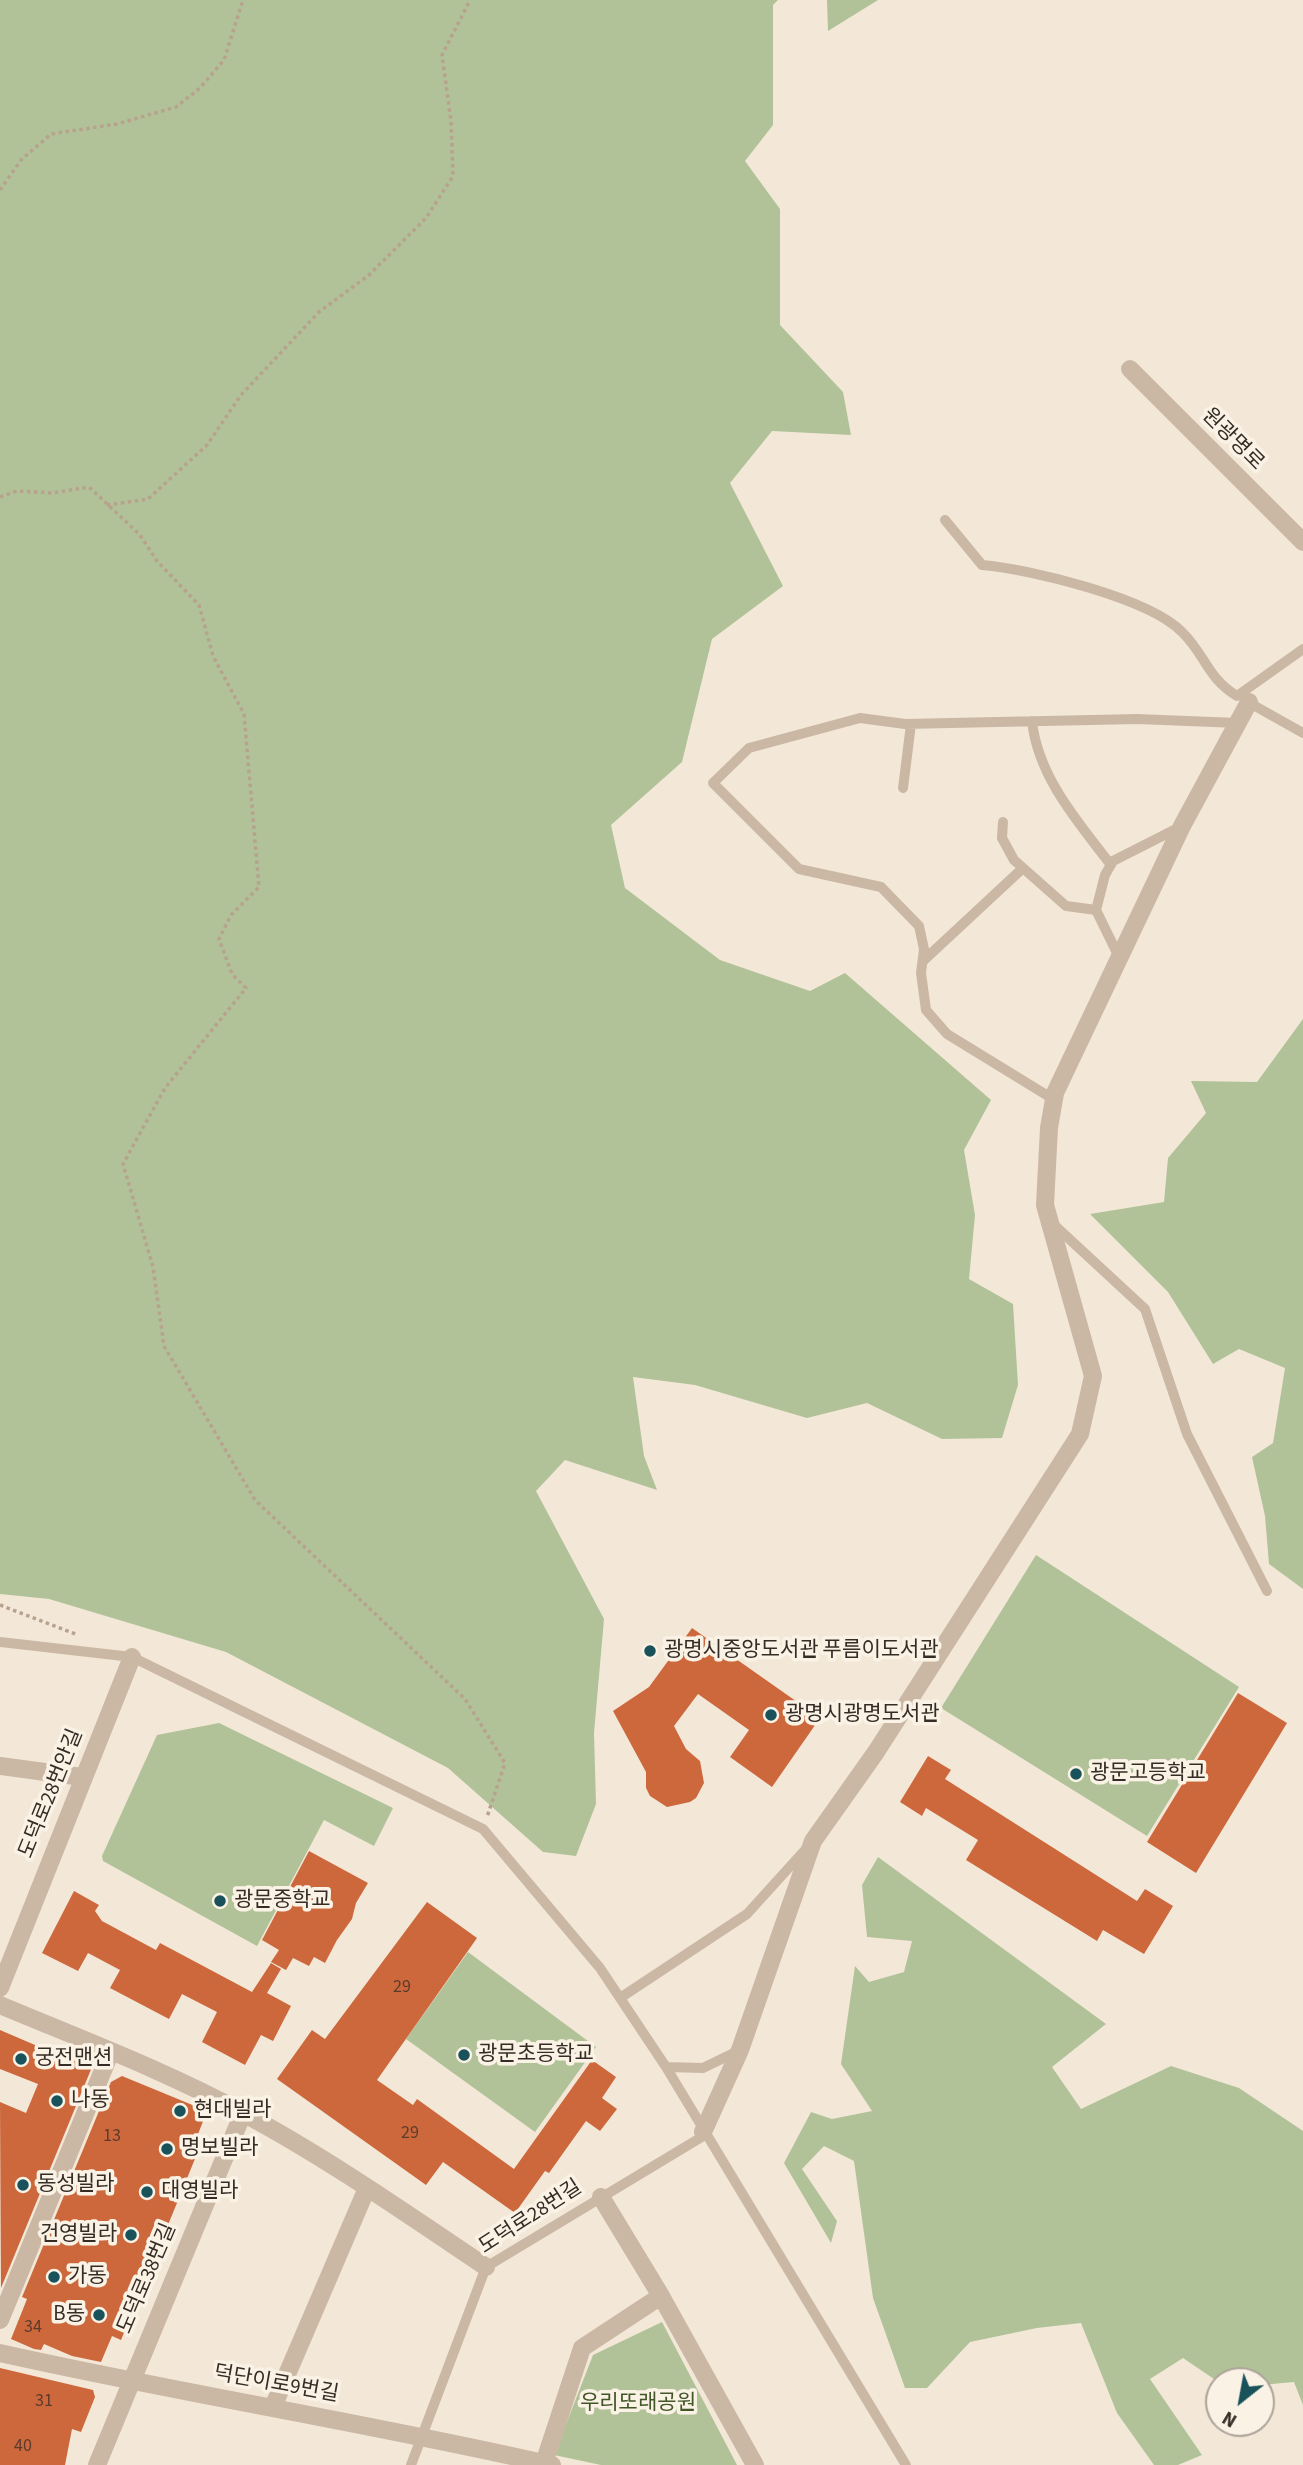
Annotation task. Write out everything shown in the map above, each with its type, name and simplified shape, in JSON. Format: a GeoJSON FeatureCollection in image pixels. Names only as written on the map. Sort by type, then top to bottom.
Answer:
{"type":"FeatureCollection","features":[{"type":"Feature","properties":{"kind":"street","name":"원광명로"},"geometry":{"type":"LineString","coordinates":[[1130,369],[1303,542]]}},
{"type":"Feature","properties":{"kind":"street"},"geometry":{"type":"LineString","coordinates":[[704,2133],[740,2050],[813,1841],[876,1752],[1080,1434],[1093,1376],[1045,1205],[1053,1099],[1182,826],[1238,723],[1243,699]]}},
{"type":"Feature","properties":{"kind":"street","name":"도덕로28번안길"},"geometry":{"type":"LineString","coordinates":[[0,1988],[132,1657]]}},
{"type":"Feature","properties":{"kind":"street"},"geometry":{"type":"LineString","coordinates":[[0,1766],[82,1777]]}},
{"type":"Feature","properties":{"kind":"street"},"geometry":{"type":"LineString","coordinates":[[0,2005],[111,2051],[243,2113],[368,2188],[486,2267]]}},
{"type":"Feature","properties":{"kind":"street"},"geometry":{"type":"LineString","coordinates":[[0,2320],[111,2051]]}},
{"type":"Feature","properties":{"kind":"street","name":"도덕로38번길"},"geometry":{"type":"LineString","coordinates":[[97,2465],[129,2382],[243,2113]]}},
{"type":"Feature","properties":{"kind":"street"},"geometry":{"type":"LineString","coordinates":[[272,2407],[368,2188]]}},
{"type":"Feature","properties":{"kind":"street"},"geometry":{"type":"LineString","coordinates":[[601,2197],[661,2296],[755,2465]]}},
{"type":"Feature","properties":{"kind":"street","name":"덕단이로9번길"},"geometry":{"type":"LineString","coordinates":[[0,2353],[129,2382],[423,2435],[548,2464],[582,2348],[661,2296]]}},
{"type":"Feature","properties":{"kind":"lane"},"geometry":{"type":"LineString","coordinates":[[945,520],[982,565],[1028,571],[1157,615],[1183,632],[1214,680],[1303,733]]}},
{"type":"Feature","properties":{"kind":"lane"},"geometry":{"type":"LineString","coordinates":[[1243,699],[1303,649]]}},
{"type":"Feature","properties":{"kind":"lane"},"geometry":{"type":"LineString","coordinates":[[1053,1099],[947,1034],[926,1010],[924,948],[919,926],[881,887],[799,869],[713,783],[749,748],[860,718],[911,724],[1137,719],[1238,723]]}},
{"type":"Feature","properties":{"kind":"lane"},"geometry":{"type":"LineString","coordinates":[[1032,722],[1035,747],[1065,805],[1111,865]]}},
{"type":"Feature","properties":{"kind":"lane"},"geometry":{"type":"LineString","coordinates":[[903,788],[911,724]]}},
{"type":"Feature","properties":{"kind":"lane"},"geometry":{"type":"LineString","coordinates":[[1003,822],[1002,838],[1014,860],[1066,906],[1096,910]]}},
{"type":"Feature","properties":{"kind":"lane"},"geometry":{"type":"LineString","coordinates":[[1119,957],[1096,910],[1105,875],[1111,865],[1182,826]]}},
{"type":"Feature","properties":{"kind":"lane"},"geometry":{"type":"LineString","coordinates":[[923,961],[1023,868]]}},
{"type":"Feature","properties":{"kind":"lane"},"geometry":{"type":"LineString","coordinates":[[1050,1222],[1146,1309],[1187,1434],[1268,1591]]}},
{"type":"Feature","properties":{"kind":"lane"},"geometry":{"type":"LineString","coordinates":[[0,1642],[132,1657],[483,1829],[600,1968],[666,2067],[906,2465]]}},
{"type":"Feature","properties":{"kind":"lane"},"geometry":{"type":"LineString","coordinates":[[620,1998],[747,1914],[813,1841]]}},
{"type":"Feature","properties":{"kind":"lane"},"geometry":{"type":"LineString","coordinates":[[666,2067],[703,2068],[740,2050]]}},
{"type":"Feature","properties":{"kind":"lane","name":"도덕로28번길"},"geometry":{"type":"LineString","coordinates":[[411,2465],[486,2267],[704,2133]]}},
{"type":"Feature","properties":{"kind":"path"},"geometry":{"type":"LineString","coordinates":[[0,190],[21,160],[51,134],[117,124],[176,107],[200,88],[224,61],[243,0]]}},
{"type":"Feature","properties":{"kind":"path"},"geometry":{"type":"LineString","coordinates":[[107,505],[148,499],[207,445],[240,395],[319,312],[369,275],[426,218],[453,176],[451,121],[442,55],[470,0]]}},
{"type":"Feature","properties":{"kind":"path"},"geometry":{"type":"LineString","coordinates":[[0,497],[17,491],[52,493],[89,486],[140,535],[157,561],[199,605],[214,656],[244,714],[259,887],[231,915],[219,939],[232,974],[246,988],[165,1087],[123,1164],[153,1267],[164,1346],[255,1500],[465,1699],[505,1763],[483,1829]]}},
{"type":"Feature","properties":{"kind":"path"},"geometry":{"type":"LineString","coordinates":[[0,1605],[85,1638]]}},
{"type":"Feature","properties":{"kind":"green space"},"geometry":{"type":"Polygon","coordinates":[[[0,0],[778,0],[773,5],[773,125],[745,161],[780,209],[780,325],[843,392],[851,435],[772,431],[730,483],[783,586],[712,639],[682,762],[611,825],[625,888],[720,960],[810,991],[845,973],[991,1100],[964,1150],[975,1215],[969,1279],[1013,1304],[1018,1385],[1002,1438],[942,1439],[867,1403],[807,1418],[695,1385],[633,1377],[644,1456],[657,1490],[565,1460],[536,1491],[604,1619],[594,1733],[596,1804],[576,1856],[543,1852],[448,1768],[226,1652],[49,1599],[0,1594],[0,0]]]}},
{"type":"Feature","properties":{"kind":"green space"},"geometry":{"type":"Polygon","coordinates":[[[827,0],[878,0],[828,31],[827,0]]]}},
{"type":"Feature","properties":{"kind":"green space"},"geometry":{"type":"Polygon","coordinates":[[[1303,1019],[1303,1589],[1269,1564],[1265,1516],[1252,1457],[1273,1443],[1285,1368],[1239,1349],[1213,1364],[1168,1292],[1090,1214],[1164,1202],[1168,1158],[1206,1113],[1191,1081],[1257,1082],[1303,1019]]]}},
{"type":"Feature","properties":{"kind":"green space"},"geometry":{"type":"Polygon","coordinates":[[[1036,1555],[1239,1687],[1147,1836],[941,1708],[1036,1555]]]}},
{"type":"Feature","properties":{"kind":"green space"},"geometry":{"type":"Polygon","coordinates":[[[219,1723],[393,1808],[374,1846],[324,1820],[257,1946],[103,1861],[102,1856],[157,1735],[219,1723]]]}},
{"type":"Feature","properties":{"kind":"green space"},"geometry":{"type":"Polygon","coordinates":[[[878,1857],[1106,2024],[1052,2067],[1081,2109],[1171,2066],[1239,2088],[1303,2131],[1303,2405],[1294,2382],[1275,2384],[1275,2367],[1205,2367],[1205,2373],[1183,2358],[1150,2379],[1202,2455],[1178,2465],[1154,2465],[1117,2413],[1081,2323],[1037,2328],[970,2342],[927,2388],[905,2388],[873,2298],[854,2161],[824,2146],[802,2169],[837,2221],[831,2243],[784,2163],[811,2112],[832,2119],[872,2111],[841,2064],[855,1966],[869,1982],[904,1972],[912,1941],[867,1937],[862,1885],[878,1857]]]}},
{"type":"Feature","properties":{"kind":"green space"},"geometry":{"type":"Polygon","coordinates":[[[468,1952],[596,2047],[535,2132],[406,2039],[468,1952]]]}},
{"type":"Feature","properties":{"kind":"green space","name":"우리또래공원"},"geometry":{"type":"Polygon","coordinates":[[[662,2322],[737,2465],[601,2465],[554,2455],[593,2355],[662,2322]]]}},
{"type":"Feature","properties":{"kind":"building","name":"광명시광명도서관"},"geometry":{"type":"Polygon","coordinates":[[[692,1628],[820,1718],[772,1787],[730,1757],[749,1730],[698,1694],[674,1726],[686,1749],[700,1761],[704,1783],[696,1798],[690,1802],[667,1807],[650,1796],[646,1788],[646,1772],[613,1711],[649,1687],[692,1628]]]}},
{"type":"Feature","properties":{"kind":"building"},"geometry":{"type":"Polygon","coordinates":[[[1238,1693],[1287,1723],[1196,1873],[1147,1842],[1238,1693]]]}},
{"type":"Feature","properties":{"kind":"building"},"geometry":{"type":"Polygon","coordinates":[[[928,1756],[951,1770],[945,1779],[1137,1901],[1145,1889],[1173,1906],[1144,1954],[1103,1930],[1097,1941],[966,1860],[978,1840],[926,1808],[922,1816],[900,1802],[928,1756]]]}},
{"type":"Feature","properties":{"kind":"building"},"geometry":{"type":"Polygon","coordinates":[[[309,1851],[368,1883],[356,1903],[352,1919],[325,1963],[314,1957],[309,1966],[293,1958],[286,1970],[271,1962],[279,1950],[262,1940],[309,1851]]]}},
{"type":"Feature","properties":{"kind":"building"},"geometry":{"type":"Polygon","coordinates":[[[74,1891],[99,1905],[95,1911],[102,1921],[156,1950],[160,1943],[252,1992],[271,1963],[281,1969],[267,1993],[291,2006],[273,2041],[261,2035],[245,2065],[202,2042],[217,2012],[182,1994],[169,2019],[110,1988],[120,1970],[88,1953],[78,1971],[42,1953],[74,1891]]]}},
{"type":"Feature","properties":{"kind":"building"},"geometry":{"type":"Polygon","coordinates":[[[427,1902],[477,1938],[377,2080],[413,2105],[417,2099],[514,2169],[592,2060],[616,2077],[602,2098],[617,2109],[600,2131],[586,2121],[549,2173],[545,2171],[515,2213],[443,2162],[426,2185],[277,2079],[312,2030],[325,2039],[427,1902]]]}},
{"type":"Feature","properties":{"kind":"building"},"geometry":{"type":"Polygon","coordinates":[[[0,2030],[56,2054],[59,2049],[89,2060],[92,2067],[1,2288],[0,2102],[26,2113],[38,2084],[0,2069],[0,2030]]]}},
{"type":"Feature","properties":{"kind":"building"},"geometry":{"type":"Polygon","coordinates":[[[122,2076],[207,2111],[193,2147],[199,2149],[121,2340],[112,2336],[101,2362],[72,2356],[44,2344],[41,2350],[34,2349],[11,2339],[27,2299],[22,2297],[111,2082],[122,2076]]]}},
{"type":"Feature","properties":{"kind":"building"},"geometry":{"type":"Polygon","coordinates":[[[0,2368],[93,2390],[95,2397],[81,2432],[72,2429],[65,2465],[0,2465],[0,2368]]]}},
{"type":"Feature","properties":{"kind":"place","name":"광명시중앙도서관 푸름이도서관"},"geometry":{"type":"Point","coordinates":[650,1651]}},
{"type":"Feature","properties":{"kind":"place","name":"광명시광명도서관"},"geometry":{"type":"Point","coordinates":[771,1715]}},
{"type":"Feature","properties":{"kind":"place","name":"광문고등학교"},"geometry":{"type":"Point","coordinates":[1076,1774]}},
{"type":"Feature","properties":{"kind":"place","name":"광문중학교"},"geometry":{"type":"Point","coordinates":[220,1901]}},
{"type":"Feature","properties":{"kind":"place","name":"광문초등학교"},"geometry":{"type":"Point","coordinates":[464,2055]}},
{"type":"Feature","properties":{"kind":"place","name":"궁전맨션"},"geometry":{"type":"Point","coordinates":[21,2059]}},
{"type":"Feature","properties":{"kind":"place","name":"나동"},"geometry":{"type":"Point","coordinates":[57,2101]}},
{"type":"Feature","properties":{"kind":"place","name":"현대빌라"},"geometry":{"type":"Point","coordinates":[180,2111]}},
{"type":"Feature","properties":{"kind":"place","name":"명보빌라"},"geometry":{"type":"Point","coordinates":[167,2149]}},
{"type":"Feature","properties":{"kind":"place","name":"동성빌라"},"geometry":{"type":"Point","coordinates":[23,2185]}},
{"type":"Feature","properties":{"kind":"place","name":"대영빌라"},"geometry":{"type":"Point","coordinates":[147,2192]}},
{"type":"Feature","properties":{"kind":"place","name":"건영빌라"},"geometry":{"type":"Point","coordinates":[131,2235]}},
{"type":"Feature","properties":{"kind":"place","name":"가동"},"geometry":{"type":"Point","coordinates":[54,2277]}},
{"type":"Feature","properties":{"kind":"place","name":"B동"},"geometry":{"type":"Point","coordinates":[99,2315]}}]}
